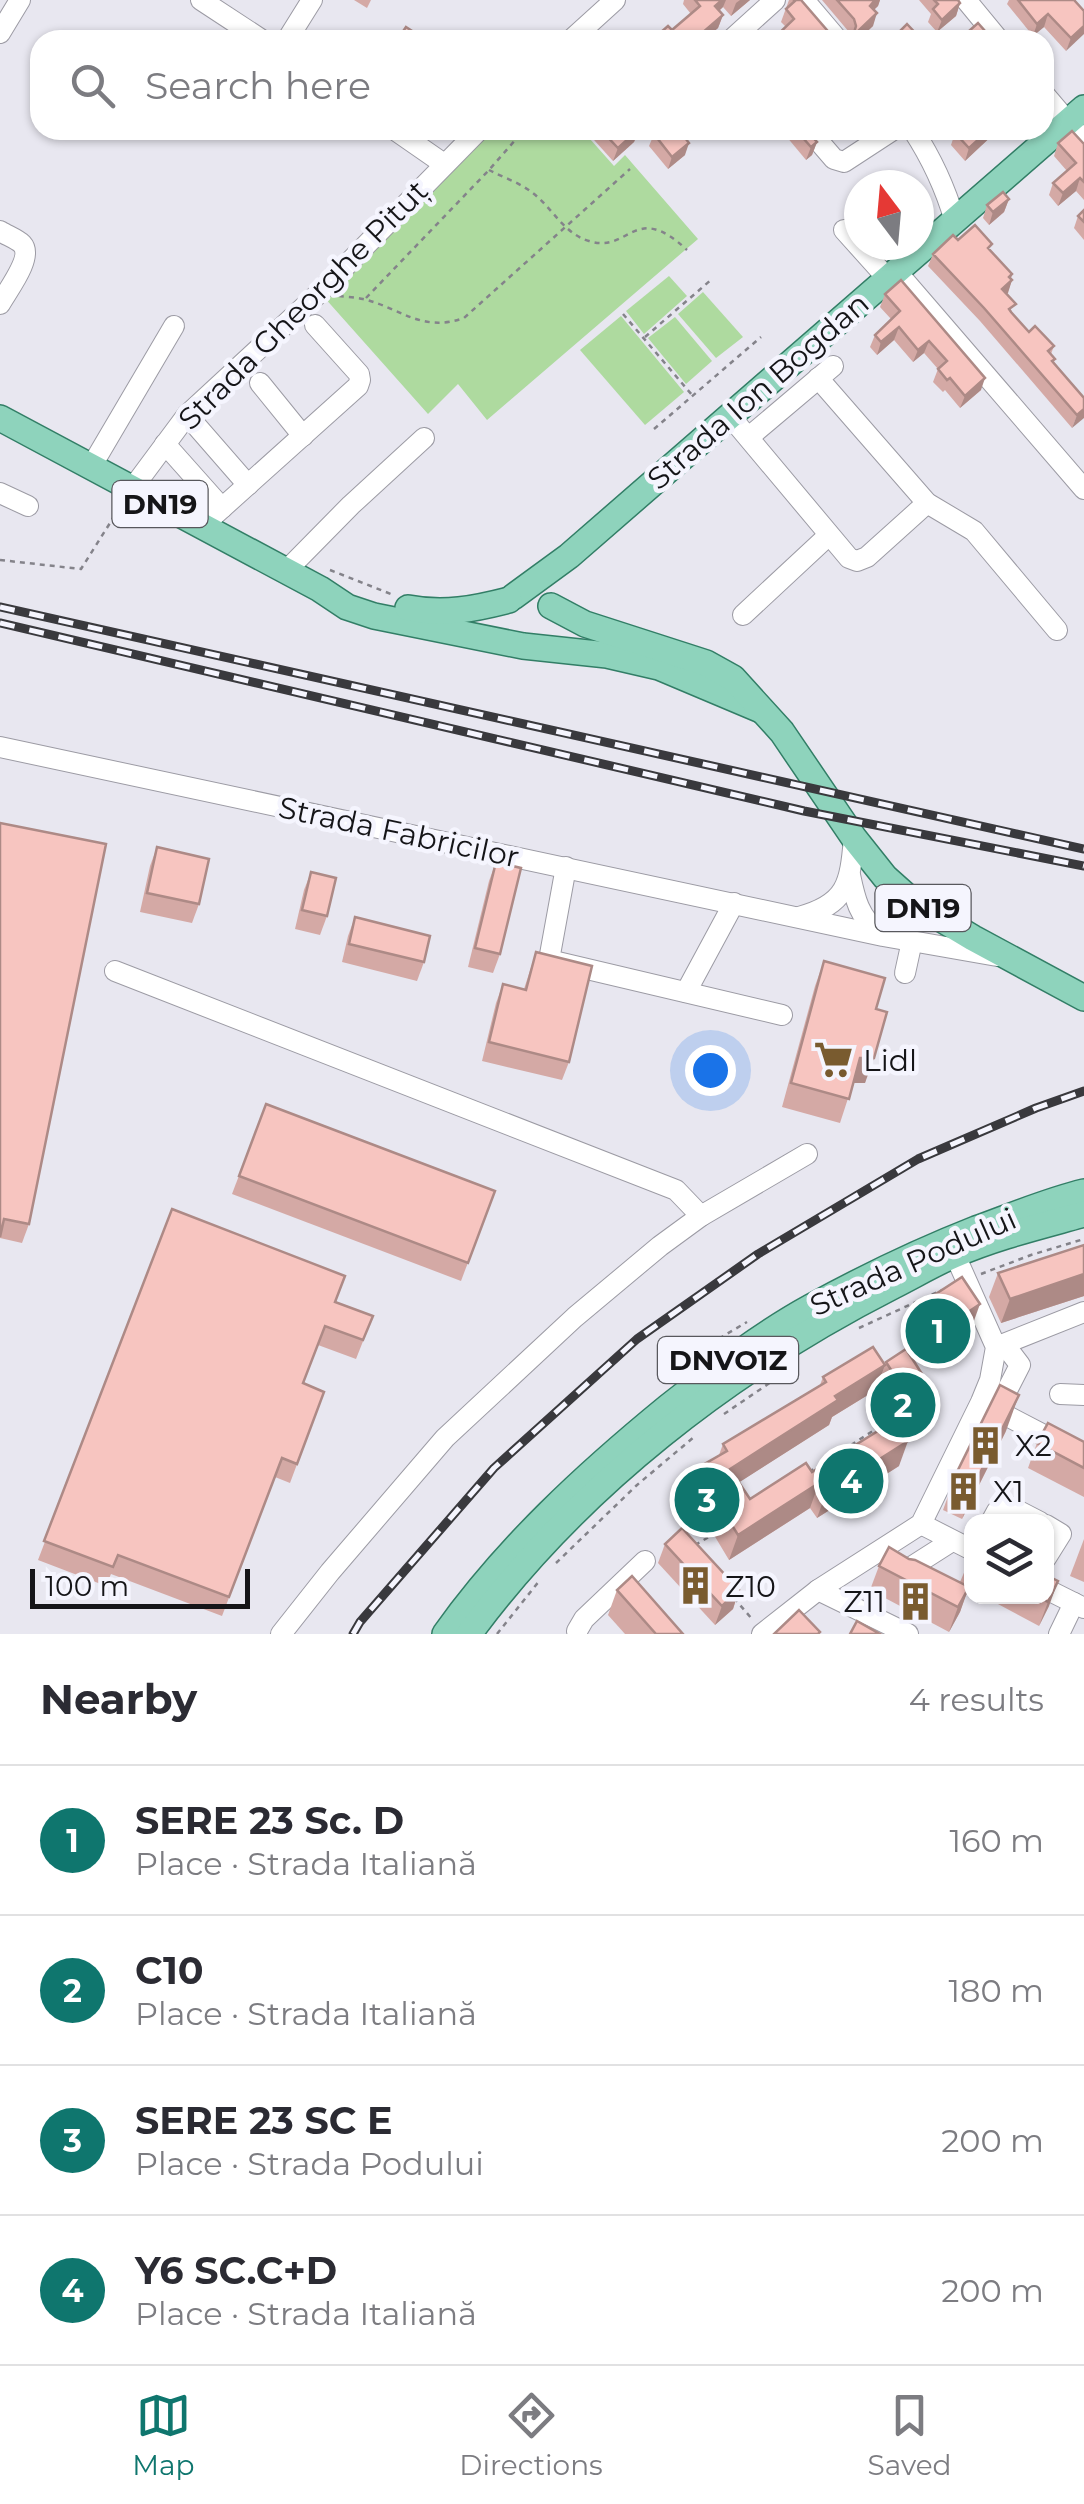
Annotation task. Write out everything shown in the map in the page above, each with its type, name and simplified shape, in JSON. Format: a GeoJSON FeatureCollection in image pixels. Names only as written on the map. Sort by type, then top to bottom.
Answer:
{"type":"FeatureCollection","features":[{"type":"Feature","properties":{"kind":"main road","name":"Strada Ion Bogdan"},"geometry":{"type":"LineString","coordinates":[[511,599],[569,556],[954,221],[1078,124]]}},
{"type":"Feature","properties":{"kind":"main road","name":"DN19"},"geometry":{"type":"LineString","coordinates":[[0,418],[346,607],[523,645],[659,667],[761,710]]}},
{"type":"Feature","properties":{"kind":"main road","name":"Strada Ion Bogdan"},"geometry":{"type":"LineString","coordinates":[[550,606],[569,556]]}},
{"type":"Feature","properties":{"kind":"main road","name":"DN19"},"geometry":{"type":"LineString","coordinates":[[320,590],[436,612],[472,610],[529,593],[586,624],[723,671],[744,688],[792,746],[885,877],[913,902],[1084,998]]}},
{"type":"Feature","properties":{"kind":"main road"},"geometry":{"type":"LineString","coordinates":[[511,599],[502,611],[502,629],[523,645],[540,644],[551,633],[554,617],[550,606]]}},
{"type":"Feature","properties":{"kind":"main road","name":"Strada Podului"},"geometry":{"type":"LineString","coordinates":[[446,1634],[500,1565],[550,1511],[608,1456],[729,1360],[810,1307],[869,1277],[944,1242],[1084,1192]]}},
{"type":"Feature","properties":{"kind":"main road","name":"Strada Podului"},"geometry":{"type":"LineString","coordinates":[[469,1634],[565,1522],[618,1472],[745,1372],[833,1317],[955,1255],[1084,1214]]}},
{"type":"Feature","properties":{"kind":"street"},"geometry":{"type":"LineString","coordinates":[[0,33],[20,0]]}},
{"type":"Feature","properties":{"kind":"street"},"geometry":{"type":"LineString","coordinates":[[201,0],[247,30]]}},
{"type":"Feature","properties":{"kind":"street"},"geometry":{"type":"LineString","coordinates":[[293,30],[312,0]]}},
{"type":"Feature","properties":{"kind":"street"},"geometry":{"type":"LineString","coordinates":[[582,30],[615,0]]}},
{"type":"Feature","properties":{"kind":"street"},"geometry":{"type":"LineString","coordinates":[[742,30],[774,0]]}},
{"type":"Feature","properties":{"kind":"street"},"geometry":{"type":"LineString","coordinates":[[804,0],[830,30]]}},
{"type":"Feature","properties":{"kind":"street"},"geometry":{"type":"LineString","coordinates":[[966,0],[992,30]]}},
{"type":"Feature","properties":{"kind":"street"},"geometry":{"type":"LineString","coordinates":[[1054,103],[1078,124]]}},
{"type":"Feature","properties":{"kind":"street"},"geometry":{"type":"LineString","coordinates":[[409,140],[444,164]]}},
{"type":"Feature","properties":{"kind":"street","name":"Strada Gheorghe Pituț"},"geometry":{"type":"LineString","coordinates":[[132,489],[188,414],[318,294],[469,140]]}},
{"type":"Feature","properties":{"kind":"street"},"geometry":{"type":"LineString","coordinates":[[818,140],[834,159],[844,162],[878,140]]}},
{"type":"Feature","properties":{"kind":"street"},"geometry":{"type":"LineString","coordinates":[[919,140],[946,191],[954,221]]}},
{"type":"Feature","properties":{"kind":"street"},"geometry":{"type":"LineString","coordinates":[[0,232],[22,244],[26,252],[24,263],[0,304]]}},
{"type":"Feature","properties":{"kind":"street"},"geometry":{"type":"LineString","coordinates":[[876,260],[1084,489]]}},
{"type":"Feature","properties":{"kind":"street"},"geometry":{"type":"LineString","coordinates":[[202,526],[358,386],[359,374],[315,325]]}},
{"type":"Feature","properties":{"kind":"street"},"geometry":{"type":"LineString","coordinates":[[92,467],[174,326]]}},
{"type":"Feature","properties":{"kind":"street"},"geometry":{"type":"LineString","coordinates":[[748,437],[825,372],[928,502],[974,531],[1057,630]]}},
{"type":"Feature","properties":{"kind":"street"},"geometry":{"type":"LineString","coordinates":[[260,384],[302,436]]}},
{"type":"Feature","properties":{"kind":"street"},"geometry":{"type":"LineString","coordinates":[[188,414],[248,485]]}},
{"type":"Feature","properties":{"kind":"street"},"geometry":{"type":"LineString","coordinates":[[730,416],[848,558],[857,561],[867,557],[928,502]]}},
{"type":"Feature","properties":{"kind":"street"},"geometry":{"type":"LineString","coordinates":[[286,572],[424,438]]}},
{"type":"Feature","properties":{"kind":"street"},"geometry":{"type":"LineString","coordinates":[[165,444],[222,508]]}},
{"type":"Feature","properties":{"kind":"street"},"geometry":{"type":"LineString","coordinates":[[0,494],[28,506]]}},
{"type":"Feature","properties":{"kind":"street"},"geometry":{"type":"LineString","coordinates":[[743,615],[830,535]]}},
{"type":"Feature","properties":{"kind":"street","name":"Strada Fabricilor"},"geometry":{"type":"LineString","coordinates":[[0,746],[882,936],[1008,958]]}},
{"type":"Feature","properties":{"kind":"street"},"geometry":{"type":"LineString","coordinates":[[798,917],[838,899],[850,874],[854,838]]}},
{"type":"Feature","properties":{"kind":"street"},"geometry":{"type":"LineString","coordinates":[[566,867],[549,960],[782,1015]]}},
{"type":"Feature","properties":{"kind":"street"},"geometry":{"type":"LineString","coordinates":[[850,874],[859,911],[882,936]]}},
{"type":"Feature","properties":{"kind":"street"},"geometry":{"type":"LineString","coordinates":[[686,992],[734,903]]}},
{"type":"Feature","properties":{"kind":"street"},"geometry":{"type":"LineString","coordinates":[[905,972],[912,941]]}},
{"type":"Feature","properties":{"kind":"street"},"geometry":{"type":"LineString","coordinates":[[115,971],[676,1190],[701,1216]]}},
{"type":"Feature","properties":{"kind":"street"},"geometry":{"type":"LineString","coordinates":[[282,1634],[445,1438],[575,1317],[701,1216],[807,1154]]}},
{"type":"Feature","properties":{"kind":"street"},"geometry":{"type":"LineString","coordinates":[[763,1633],[818,1590],[920,1524],[989,1406],[990,1380],[999,1345],[955,1255]]}},
{"type":"Feature","properties":{"kind":"street"},"geometry":{"type":"LineString","coordinates":[[999,1345],[1084,1312]]}},
{"type":"Feature","properties":{"kind":"street"},"geometry":{"type":"LineString","coordinates":[[1060,1394],[1084,1396]]}},
{"type":"Feature","properties":{"kind":"street"},"geometry":{"type":"LineString","coordinates":[[989,1406],[1084,1456]]}},
{"type":"Feature","properties":{"kind":"street"},"geometry":{"type":"LineString","coordinates":[[995,1514],[1009,1506],[1023,1514]]}},
{"type":"Feature","properties":{"kind":"street"},"geometry":{"type":"LineString","coordinates":[[920,1524],[964,1546]]}},
{"type":"Feature","properties":{"kind":"street"},"geometry":{"type":"LineString","coordinates":[[905,1571],[952,1540]]}},
{"type":"Feature","properties":{"kind":"street"},"geometry":{"type":"LineString","coordinates":[[577,1631],[584,1619],[644,1561]]}},
{"type":"Feature","properties":{"kind":"street"},"geometry":{"type":"LineString","coordinates":[[818,1590],[908,1634]]}},
{"type":"Feature","properties":{"kind":"street"},"geometry":{"type":"LineString","coordinates":[[1054,1593],[1079,1606],[1059,1634]]}},
{"type":"Feature","properties":{"kind":"path"},"geometry":{"type":"LineString","coordinates":[[365,299],[515,140]]}},
{"type":"Feature","properties":{"kind":"path"},"geometry":{"type":"LineString","coordinates":[[318,294],[365,299],[436,324],[464,318],[630,169]]}},
{"type":"Feature","properties":{"kind":"path"},"geometry":{"type":"LineString","coordinates":[[488,170],[532,191],[578,237],[603,244],[644,228],[660,230],[686,250]]}},
{"type":"Feature","properties":{"kind":"path"},"geometry":{"type":"LineString","coordinates":[[644,338],[712,279]]}},
{"type":"Feature","properties":{"kind":"path"},"geometry":{"type":"LineString","coordinates":[[623,314],[692,396]]}},
{"type":"Feature","properties":{"kind":"path"},"geometry":{"type":"LineString","coordinates":[[654,429],[761,337]]}},
{"type":"Feature","properties":{"kind":"path"},"geometry":{"type":"LineString","coordinates":[[0,560],[81,568],[132,489]]}},
{"type":"Feature","properties":{"kind":"path"},"geometry":{"type":"LineString","coordinates":[[320,590],[330,569],[394,595]]}},
{"type":"Feature","properties":{"kind":"path"},"geometry":{"type":"LineString","coordinates":[[974,1276],[1084,1239]]}},
{"type":"Feature","properties":{"kind":"path"},"geometry":{"type":"LineString","coordinates":[[848,1334],[948,1287]]}},
{"type":"Feature","properties":{"kind":"path"},"geometry":{"type":"LineString","coordinates":[[724,1414],[800,1363]]}},
{"type":"Feature","properties":{"kind":"path"},"geometry":{"type":"LineString","coordinates":[[800,1478],[879,1427]]}},
{"type":"Feature","properties":{"kind":"path"},"geometry":{"type":"LineString","coordinates":[[498,1634],[548,1571],[637,1485],[695,1436]]}},
{"type":"Feature","properties":{"kind":"path"},"geometry":{"type":"LineString","coordinates":[[690,1548],[722,1528]]}},
{"type":"Feature","properties":{"kind":"path"},"geometry":{"type":"LineString","coordinates":[[728,1590],[763,1633]]}},
{"type":"Feature","properties":{"kind":"green space"},"geometry":{"type":"Polygon","coordinates":[[[481,140],[591,140],[614,166],[625,155],[698,239],[487,420],[458,384],[428,414],[323,296],[481,140]]]}},
{"type":"Feature","properties":{"kind":"green space"},"geometry":{"type":"Polygon","coordinates":[[[669,276],[687,296],[644,334],[626,311],[669,276]]]}},
{"type":"Feature","properties":{"kind":"green space"},"geometry":{"type":"Polygon","coordinates":[[[703,292],[743,337],[716,358],[678,314],[703,292]]]}},
{"type":"Feature","properties":{"kind":"green space"},"geometry":{"type":"Polygon","coordinates":[[[621,316],[684,392],[645,425],[580,350],[621,316]]]}},
{"type":"Feature","properties":{"kind":"green space"},"geometry":{"type":"Polygon","coordinates":[[[675,317],[712,361],[686,384],[648,338],[675,317]]]}},
{"type":"Feature","properties":{"kind":"building"},"geometry":{"type":"Polygon","coordinates":[[[695,0],[722,0],[715,6],[723,15],[706,30],[672,30],[700,6],[695,0]]]}},
{"type":"Feature","properties":{"kind":"building"},"geometry":{"type":"Polygon","coordinates":[[[801,0],[827,30],[782,30],[794,19],[786,9],[801,0]]]}},
{"type":"Feature","properties":{"kind":"building"},"geometry":{"type":"Polygon","coordinates":[[[837,0],[875,0],[870,6],[877,13],[859,30],[855,30],[854,19],[837,0]]]}},
{"type":"Feature","properties":{"kind":"building"},"geometry":{"type":"Polygon","coordinates":[[[934,0],[960,3],[942,20],[933,9],[938,4],[934,0]]]}},
{"type":"Feature","properties":{"kind":"building"},"geometry":{"type":"Polygon","coordinates":[[[1018,0],[1074,0],[1084,11],[1084,26],[1071,38],[1048,14],[1037,24],[1018,0]]]}},
{"type":"Feature","properties":{"kind":"building"},"geometry":{"type":"Polygon","coordinates":[[[1072,131],[1084,144],[1084,182],[1080,178],[1063,193],[1053,183],[1076,163],[1058,143],[1072,131]]]}},
{"type":"Feature","properties":{"kind":"building"},"geometry":{"type":"Polygon","coordinates":[[[610,140],[627,140],[618,148],[610,140]]]}},
{"type":"Feature","properties":{"kind":"building"},"geometry":{"type":"Polygon","coordinates":[[[659,140],[687,140],[689,143],[672,157],[659,140]]]}},
{"type":"Feature","properties":{"kind":"building"},"geometry":{"type":"Polygon","coordinates":[[[962,140],[978,140],[969,148],[962,140]]]}},
{"type":"Feature","properties":{"kind":"building"},"geometry":{"type":"Polygon","coordinates":[[[1003,192],[1009,199],[993,212],[987,205],[1003,192]]]}},
{"type":"Feature","properties":{"kind":"building"},"geometry":{"type":"Polygon","coordinates":[[[975,225],[992,244],[988,248],[1012,274],[1012,280],[1002,289],[1016,304],[1009,309],[1029,332],[1035,326],[1054,346],[1048,351],[1055,359],[1052,361],[1084,398],[1084,409],[1077,415],[934,255],[953,235],[958,240],[975,225]]]}},
{"type":"Feature","properties":{"kind":"building"},"geometry":{"type":"Polygon","coordinates":[[[901,280],[985,378],[965,396],[938,369],[947,361],[929,341],[918,350],[899,327],[881,342],[875,335],[900,311],[885,294],[901,280]]]}},
{"type":"Feature","properties":{"kind":"building"},"geometry":{"type":"Polygon","coordinates":[[[0,823],[106,844],[29,1224],[4,1219],[0,1237],[0,823]]]}},
{"type":"Feature","properties":{"kind":"building"},"geometry":{"type":"Polygon","coordinates":[[[157,847],[209,859],[199,904],[147,893],[157,847]]]}},
{"type":"Feature","properties":{"kind":"building"},"geometry":{"type":"Polygon","coordinates":[[[496,862],[521,868],[500,954],[475,948],[496,862]]]}},
{"type":"Feature","properties":{"kind":"building"},"geometry":{"type":"Polygon","coordinates":[[[311,872],[336,878],[327,916],[302,910],[311,872]]]}},
{"type":"Feature","properties":{"kind":"building"},"geometry":{"type":"Polygon","coordinates":[[[355,917],[430,936],[424,962],[349,944],[355,917]]]}},
{"type":"Feature","properties":{"kind":"building"},"geometry":{"type":"Polygon","coordinates":[[[536,952],[592,966],[569,1062],[489,1042],[503,984],[526,990],[536,952]]]}},
{"type":"Feature","properties":{"kind":"building","name":"Lidl"},"geometry":{"type":"Polygon","coordinates":[[[824,961],[885,978],[876,1009],[887,1012],[874,1058],[860,1058],[849,1099],[791,1083],[824,961]]]}},
{"type":"Feature","properties":{"kind":"building"},"geometry":{"type":"Polygon","coordinates":[[[266,1104],[495,1191],[468,1263],[239,1176],[266,1104]]]}},
{"type":"Feature","properties":{"kind":"building"},"geometry":{"type":"Polygon","coordinates":[[[172,1209],[345,1276],[335,1302],[373,1316],[363,1340],[325,1326],[303,1383],[324,1392],[297,1464],[282,1458],[229,1597],[118,1555],[113,1567],[44,1541],[172,1209]]]}},
{"type":"Feature","properties":{"kind":"building"},"geometry":{"type":"Polygon","coordinates":[[[1084,1245],[1084,1274],[1010,1299],[998,1273],[1084,1245]]]}},
{"type":"Feature","properties":{"kind":"building"},"geometry":{"type":"Polygon","coordinates":[[[962,1277],[980,1304],[934,1335],[914,1308],[962,1277]]]}},
{"type":"Feature","properties":{"kind":"building"},"geometry":{"type":"Polygon","coordinates":[[[873,1347],[885,1365],[730,1469],[750,1499],[806,1463],[812,1472],[894,1421],[908,1441],[826,1493],[819,1483],[738,1535],[714,1496],[705,1501],[695,1487],[702,1482],[694,1470],[727,1451],[723,1444],[826,1382],[823,1377],[873,1347]]]}},
{"type":"Feature","properties":{"kind":"building"},"geometry":{"type":"Polygon","coordinates":[[[906,1349],[938,1399],[918,1412],[886,1362],[906,1349]]]}},
{"type":"Feature","properties":{"kind":"building"},"geometry":{"type":"Polygon","coordinates":[[[1000,1385],[1019,1395],[975,1483],[956,1474],[1000,1385]]]}},
{"type":"Feature","properties":{"kind":"building"},"geometry":{"type":"Polygon","coordinates":[[[1048,1423],[1084,1442],[1084,1468],[1037,1443],[1048,1423]]]}},
{"type":"Feature","properties":{"kind":"building"},"geometry":{"type":"Polygon","coordinates":[[[682,1528],[739,1590],[722,1606],[665,1544],[682,1528]]]}},
{"type":"Feature","properties":{"kind":"building"},"geometry":{"type":"Polygon","coordinates":[[[889,1547],[964,1584],[964,1596],[958,1607],[879,1566],[889,1547]]]}},
{"type":"Feature","properties":{"kind":"building"},"geometry":{"type":"Polygon","coordinates":[[[632,1576],[683,1634],[656,1634],[617,1590],[632,1576]]]}},
{"type":"Feature","properties":{"kind":"building"},"geometry":{"type":"Polygon","coordinates":[[[799,1610],[818,1634],[774,1634],[799,1610]]]}},
{"type":"Feature","properties":{"kind":"building"},"geometry":{"type":"Polygon","coordinates":[[[857,1621],[880,1634],[850,1634],[857,1621]]]}},
{"type":"Feature","properties":{"kind":"railway"},"geometry":{"type":"LineString","coordinates":[[0,607],[1084,849]]}},
{"type":"Feature","properties":{"kind":"railway"},"geometry":{"type":"LineString","coordinates":[[0,623],[804,811],[1084,866]]}},
{"type":"Feature","properties":{"kind":"railway"},"geometry":{"type":"LineString","coordinates":[[353,1634],[494,1468],[637,1339],[758,1254],[918,1159],[1084,1091]]}},
{"type":"Feature","properties":{"kind":"place","name":"Lidl"},"geometry":{"type":"Point","coordinates":[833,1060]}},
{"type":"Feature","properties":{"kind":"place","name":"SERE 23 Sc. D"},"geometry":{"type":"Point","coordinates":[938,1331]}},
{"type":"Feature","properties":{"kind":"place","name":"C10"},"geometry":{"type":"Point","coordinates":[903,1405]}},
{"type":"Feature","properties":{"kind":"place","name":"X2"},"geometry":{"type":"Point","coordinates":[985,1445]}},
{"type":"Feature","properties":{"kind":"place","name":"Y6 SC.C+D"},"geometry":{"type":"Point","coordinates":[851,1481]}},
{"type":"Feature","properties":{"kind":"place","name":"X1"},"geometry":{"type":"Point","coordinates":[963,1491]}},
{"type":"Feature","properties":{"kind":"place","name":"SERE 23 SC E"},"geometry":{"type":"Point","coordinates":[707,1500]}},
{"type":"Feature","properties":{"kind":"place","name":"Z10"},"geometry":{"type":"Point","coordinates":[695,1586]}},
{"type":"Feature","properties":{"kind":"place","name":"Z11"},"geometry":{"type":"Point","coordinates":[915,1601]}}]}
